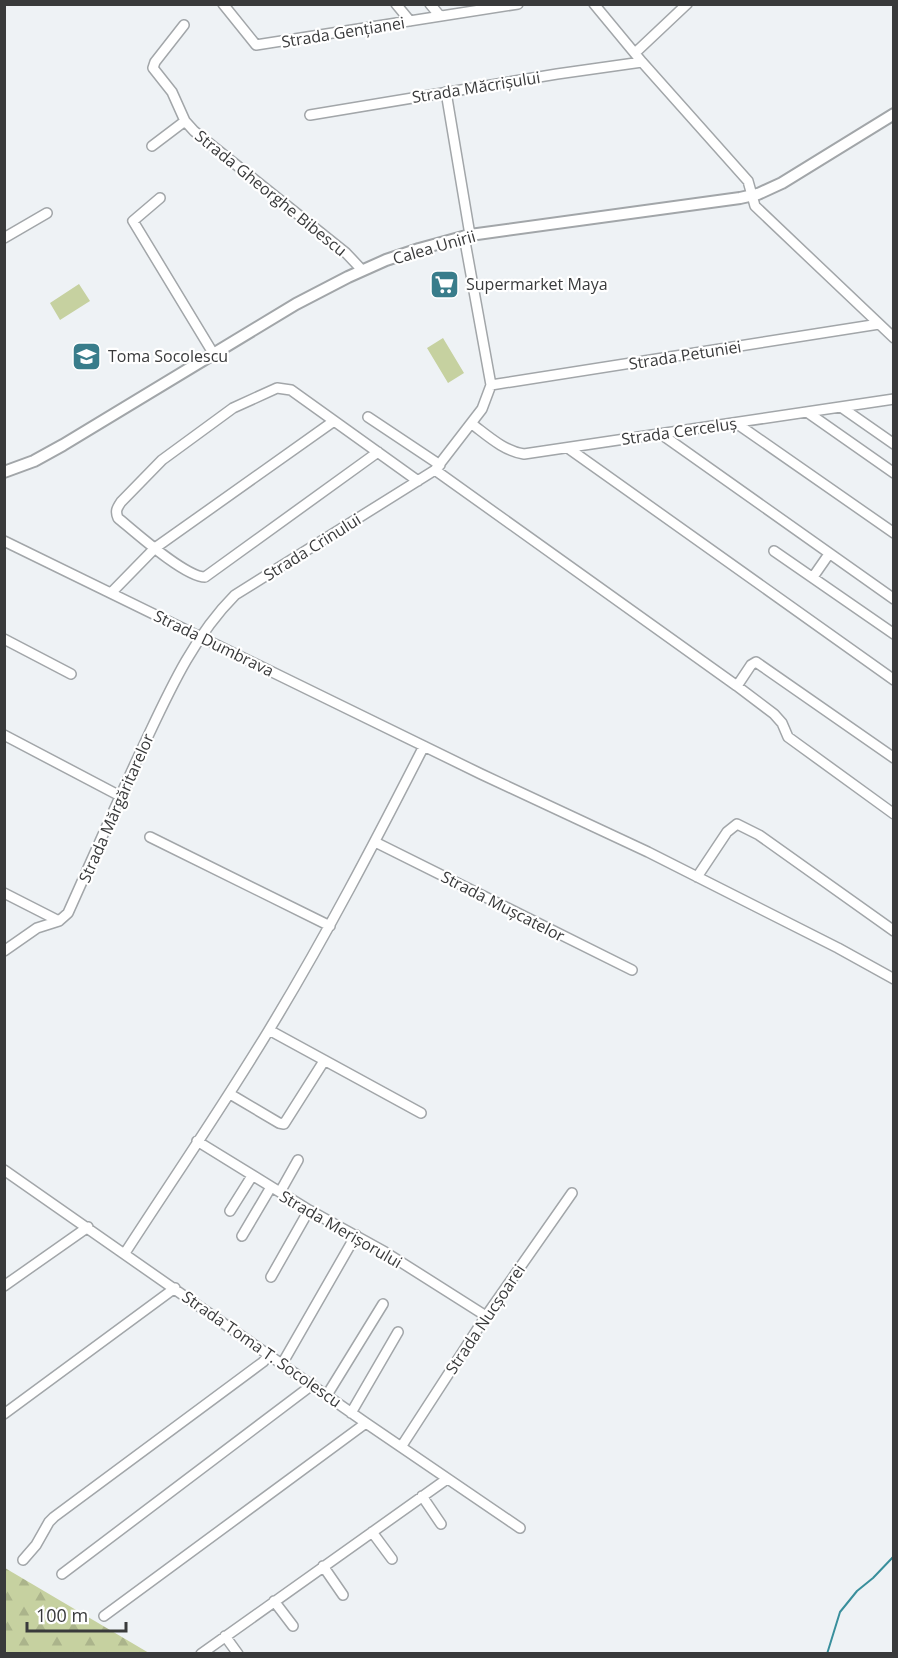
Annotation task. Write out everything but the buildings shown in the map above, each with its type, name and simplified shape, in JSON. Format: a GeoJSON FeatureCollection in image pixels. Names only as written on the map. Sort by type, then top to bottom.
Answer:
{"type":"FeatureCollection","features":[{"type":"Feature","properties":{"kind":"main road","name":"Calea Unirii"},"geometry":{"type":"LineString","coordinates":[[4,472],[34,461],[63,445],[296,304],[362,270],[419,249],[467,236],[752,195],[782,183],[894,114]]}},
{"type":"Feature","properties":{"kind":"street","name":"Strada Gențianei"},"geometry":{"type":"LineString","coordinates":[[223,4],[256,45],[518,4]]}},
{"type":"Feature","properties":{"kind":"street"},"geometry":{"type":"LineString","coordinates":[[396,4],[410,21]]}},
{"type":"Feature","properties":{"kind":"street"},"geometry":{"type":"LineString","coordinates":[[430,4],[440,16]]}},
{"type":"Feature","properties":{"kind":"street"},"geometry":{"type":"LineString","coordinates":[[594,4],[635,54],[748,181],[755,206],[894,338]]}},
{"type":"Feature","properties":{"kind":"street"},"geometry":{"type":"LineString","coordinates":[[635,54],[687,4]]}},
{"type":"Feature","properties":{"kind":"street","name":"Strada Gheorghe Bibescu"},"geometry":{"type":"LineString","coordinates":[[184,25],[155,62],[153,68],[172,92],[185,122],[346,253],[362,270]]}},
{"type":"Feature","properties":{"kind":"street","name":"Strada Măcrișului"},"geometry":{"type":"LineString","coordinates":[[310,115],[642,62]]}},
{"type":"Feature","properties":{"kind":"street"},"geometry":{"type":"LineString","coordinates":[[446,92],[491,385]]}},
{"type":"Feature","properties":{"kind":"street"},"geometry":{"type":"LineString","coordinates":[[152,146],[185,122]]}},
{"type":"Feature","properties":{"kind":"street"},"geometry":{"type":"LineString","coordinates":[[160,198],[133,221],[213,353]]}},
{"type":"Feature","properties":{"kind":"street"},"geometry":{"type":"LineString","coordinates":[[4,238],[47,213]]}},
{"type":"Feature","properties":{"kind":"street","name":"Strada Petuniei"},"geometry":{"type":"LineString","coordinates":[[491,385],[879,324]]}},
{"type":"Feature","properties":{"kind":"street","name":"Strada Crinului"},"geometry":{"type":"LineString","coordinates":[[200,636],[220,609],[235,595],[438,468],[482,409],[491,385]]}},
{"type":"Feature","properties":{"kind":"street"},"geometry":{"type":"LineString","coordinates":[[378,452],[205,577],[196,576],[155,548],[118,518],[117,507],[162,460],[233,408],[277,388],[291,390],[378,452],[418,481]]}},
{"type":"Feature","properties":{"kind":"street","name":"Strada Cerceluș"},"geometry":{"type":"LineString","coordinates":[[472,424],[513,453],[524,454],[894,399]]}},
{"type":"Feature","properties":{"kind":"street"},"geometry":{"type":"LineString","coordinates":[[841,407],[894,444]]}},
{"type":"Feature","properties":{"kind":"street"},"geometry":{"type":"LineString","coordinates":[[807,412],[894,473]]}},
{"type":"Feature","properties":{"kind":"street"},"geometry":{"type":"LineString","coordinates":[[368,417],[737,686],[774,714],[782,723],[788,737],[894,814]]}},
{"type":"Feature","properties":{"kind":"street"},"geometry":{"type":"LineString","coordinates":[[111,593],[155,548],[334,421]]}},
{"type":"Feature","properties":{"kind":"street"},"geometry":{"type":"LineString","coordinates":[[736,423],[894,533]]}},
{"type":"Feature","properties":{"kind":"street"},"geometry":{"type":"LineString","coordinates":[[661,434],[894,599]]}},
{"type":"Feature","properties":{"kind":"street"},"geometry":{"type":"LineString","coordinates":[[568,448],[894,680]]}},
{"type":"Feature","properties":{"kind":"street","name":"Strada Dumbrava"},"geometry":{"type":"LineString","coordinates":[[4,541],[697,877],[894,979]]}},
{"type":"Feature","properties":{"kind":"street"},"geometry":{"type":"LineString","coordinates":[[774,551],[894,634]]}},
{"type":"Feature","properties":{"kind":"street"},"geometry":{"type":"LineString","coordinates":[[813,577],[829,554]]}},
{"type":"Feature","properties":{"kind":"street","name":"Strada Mărgăritarelor"},"geometry":{"type":"LineString","coordinates":[[59,921],[68,913],[163,704],[200,636]]}},
{"type":"Feature","properties":{"kind":"street"},"geometry":{"type":"LineString","coordinates":[[4,639],[71,674]]}},
{"type":"Feature","properties":{"kind":"street"},"geometry":{"type":"LineString","coordinates":[[737,686],[751,665],[756,662],[894,758]]}},
{"type":"Feature","properties":{"kind":"street"},"geometry":{"type":"LineString","coordinates":[[4,735],[120,796]]}},
{"type":"Feature","properties":{"kind":"street"},"geometry":{"type":"LineString","coordinates":[[125,1253],[230,1094],[269,1030],[330,926],[424,746]]}},
{"type":"Feature","properties":{"kind":"street"},"geometry":{"type":"LineString","coordinates":[[697,877],[727,832],[737,824],[741,824],[894,931]]}},
{"type":"Feature","properties":{"kind":"street"},"geometry":{"type":"LineString","coordinates":[[150,837],[330,926]]}},
{"type":"Feature","properties":{"kind":"street","name":"Strada Mușcatelor"},"geometry":{"type":"LineString","coordinates":[[375,842],[632,970]]}},
{"type":"Feature","properties":{"kind":"street"},"geometry":{"type":"LineString","coordinates":[[4,893],[59,921]]}},
{"type":"Feature","properties":{"kind":"street"},"geometry":{"type":"LineString","coordinates":[[4,951],[37,928],[59,921]]}},
{"type":"Feature","properties":{"kind":"street"},"geometry":{"type":"LineString","coordinates":[[269,1030],[421,1113]]}},
{"type":"Feature","properties":{"kind":"street"},"geometry":{"type":"LineString","coordinates":[[230,1094],[284,1124],[324,1061]]}},
{"type":"Feature","properties":{"kind":"street","name":"Strada Merișorului"},"geometry":{"type":"LineString","coordinates":[[197,1141],[275,1190],[356,1235],[486,1317]]}},
{"type":"Feature","properties":{"kind":"street"},"geometry":{"type":"LineString","coordinates":[[242,1236],[298,1160]]}},
{"type":"Feature","properties":{"kind":"street","name":"Strada Toma T. Socolescu"},"geometry":{"type":"LineString","coordinates":[[4,1170],[351,1413],[520,1528]]}},
{"type":"Feature","properties":{"kind":"street"},"geometry":{"type":"LineString","coordinates":[[230,1211],[252,1176]]}},
{"type":"Feature","properties":{"kind":"street","name":"Strada Nucșoarei"},"geometry":{"type":"LineString","coordinates":[[401,1447],[486,1317],[572,1193]]}},
{"type":"Feature","properties":{"kind":"street"},"geometry":{"type":"LineString","coordinates":[[271,1277],[309,1210]]}},
{"type":"Feature","properties":{"kind":"street"},"geometry":{"type":"LineString","coordinates":[[4,1286],[88,1227]]}},
{"type":"Feature","properties":{"kind":"street"},"geometry":{"type":"LineString","coordinates":[[282,1364],[356,1235]]}},
{"type":"Feature","properties":{"kind":"street"},"geometry":{"type":"LineString","coordinates":[[4,1414],[175,1288]]}},
{"type":"Feature","properties":{"kind":"street"},"geometry":{"type":"LineString","coordinates":[[327,1395],[383,1304]]}},
{"type":"Feature","properties":{"kind":"street"},"geometry":{"type":"LineString","coordinates":[[351,1413],[398,1332]]}},
{"type":"Feature","properties":{"kind":"street"},"geometry":{"type":"LineString","coordinates":[[23,1560],[54,1517],[262,1362],[269,1354]]}},
{"type":"Feature","properties":{"kind":"street"},"geometry":{"type":"LineString","coordinates":[[62,1574],[312,1385]]}},
{"type":"Feature","properties":{"kind":"street"},"geometry":{"type":"LineString","coordinates":[[104,1616],[366,1423]]}},
{"type":"Feature","properties":{"kind":"street"},"geometry":{"type":"LineString","coordinates":[[201,1653],[447,1479]]}},
{"type":"Feature","properties":{"kind":"street"},"geometry":{"type":"LineString","coordinates":[[422,1496],[441,1524]]}},
{"type":"Feature","properties":{"kind":"street"},"geometry":{"type":"LineString","coordinates":[[372,1532],[392,1559]]}},
{"type":"Feature","properties":{"kind":"street"},"geometry":{"type":"LineString","coordinates":[[323,1566],[344,1595]]}},
{"type":"Feature","properties":{"kind":"street"},"geometry":{"type":"LineString","coordinates":[[274,1601],[293,1626]]}},
{"type":"Feature","properties":{"kind":"street"},"geometry":{"type":"LineString","coordinates":[[225,1636],[238,1653]]}},
{"type":"Feature","properties":{"kind":"green space"},"geometry":{"type":"Polygon","coordinates":[[[79,284],[90,301],[60,320],[50,303],[79,284]]]}},
{"type":"Feature","properties":{"kind":"green space"},"geometry":{"type":"Polygon","coordinates":[[[443,338],[464,373],[448,383],[427,348],[443,338]]]}},
{"type":"Feature","properties":{"kind":"green space"},"geometry":{"type":"Polygon","coordinates":[[[5,1568],[149,1653],[5,1653],[5,1568]]]}},
{"type":"Feature","properties":{"kind":"waterway"},"geometry":{"type":"LineString","coordinates":[[827,1654],[840,1612],[857,1591],[894,1556]]}},
{"type":"Feature","properties":{"kind":"place","name":"Supermarket Maya"},"geometry":{"type":"Point","coordinates":[445,284]}},
{"type":"Feature","properties":{"kind":"place","name":"Toma Socolescu"},"geometry":{"type":"Point","coordinates":[87,356]}}]}
